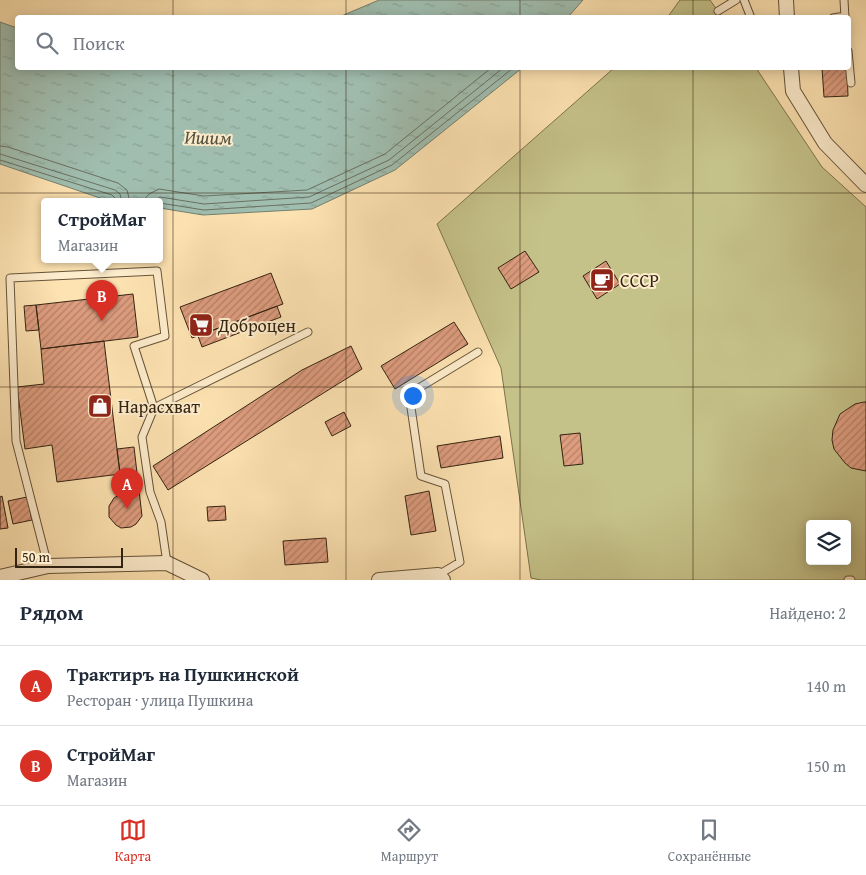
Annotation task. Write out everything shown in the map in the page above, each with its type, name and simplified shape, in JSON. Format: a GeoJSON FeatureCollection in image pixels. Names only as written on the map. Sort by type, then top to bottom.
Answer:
{"type":"FeatureCollection","features":[{"type":"Feature","properties":{"kind":"street"},"geometry":{"type":"LineString","coordinates":[[786,0],[787,15]]}},
{"type":"Feature","properties":{"kind":"street"},"geometry":{"type":"LineString","coordinates":[[791,70],[793,91],[825,142],[866,185]]}},
{"type":"Feature","properties":{"kind":"street"},"geometry":{"type":"LineString","coordinates":[[0,577],[167,563],[202,580]]}},
{"type":"Feature","properties":{"kind":"street"},"geometry":{"type":"LineString","coordinates":[[379,580],[441,578]]}},
{"type":"Feature","properties":{"kind":"lane"},"geometry":{"type":"LineString","coordinates":[[718,11],[736,0]]}},
{"type":"Feature","properties":{"kind":"lane"},"geometry":{"type":"LineString","coordinates":[[744,0],[750,15]]}},
{"type":"Feature","properties":{"kind":"lane"},"geometry":{"type":"LineString","coordinates":[[844,0],[845,15]]}},
{"type":"Feature","properties":{"kind":"lane"},"geometry":{"type":"LineString","coordinates":[[850,70],[852,83]]}},
{"type":"Feature","properties":{"kind":"lane"},"geometry":{"type":"LineString","coordinates":[[49,573],[16,441],[10,278],[157,271],[165,336],[134,346],[154,408],[142,437],[150,492],[161,522],[167,563]]}},
{"type":"Feature","properties":{"kind":"lane"},"geometry":{"type":"LineString","coordinates":[[154,408],[308,332]]}},
{"type":"Feature","properties":{"kind":"lane"},"geometry":{"type":"LineString","coordinates":[[441,578],[460,562],[445,484],[421,476],[409,394],[478,352]]}},
{"type":"Feature","properties":{"kind":"shaded area"},"geometry":{"type":"Polygon","coordinates":[[[680,0],[710,0],[721,15],[669,15],[680,0]]]}},
{"type":"Feature","properties":{"kind":"shaded area"},"geometry":{"type":"Polygon","coordinates":[[[612,70],[757,70],[822,167],[866,207],[866,580],[541,580],[531,578],[501,368],[437,224],[612,70]]]}},
{"type":"Feature","properties":{"kind":"water"},"geometry":{"type":"Polygon","coordinates":[[[379,0],[583,0],[570,15],[344,15],[379,0]]]}},
{"type":"Feature","properties":{"kind":"water","name":"Ишим"},"geometry":{"type":"Polygon","coordinates":[[[0,22],[15,27],[15,70],[520,70],[395,170],[312,209],[203,215],[163,208],[163,198],[100,198],[0,164],[0,22]]]}},
{"type":"Feature","properties":{"kind":"building"},"geometry":{"type":"Polygon","coordinates":[[[822,70],[847,70],[848,96],[824,97],[822,70]]]}},
{"type":"Feature","properties":{"kind":"building"},"geometry":{"type":"Polygon","coordinates":[[[525,251],[539,272],[511,289],[498,268],[525,251]]]}},
{"type":"Feature","properties":{"kind":"building","name":"СССР"},"geometry":{"type":"Polygon","coordinates":[[[606,261],[620,284],[597,299],[583,276],[606,261]]]}},
{"type":"Feature","properties":{"kind":"building"},"geometry":{"type":"Polygon","coordinates":[[[271,273],[283,304],[192,338],[180,307],[271,273]]]}},
{"type":"Feature","properties":{"kind":"building"},"geometry":{"type":"Polygon","coordinates":[[[133,294],[138,337],[41,349],[36,305],[133,294]]]}},
{"type":"Feature","properties":{"kind":"building"},"geometry":{"type":"Polygon","coordinates":[[[36,305],[39,330],[26,331],[24,306],[36,305]]]}},
{"type":"Feature","properties":{"kind":"building"},"geometry":{"type":"Polygon","coordinates":[[[277,306],[281,317],[202,347],[198,336],[277,306]]]}},
{"type":"Feature","properties":{"kind":"building"},"geometry":{"type":"Polygon","coordinates":[[[454,322],[468,344],[395,389],[381,366],[454,322]]]}},
{"type":"Feature","properties":{"kind":"building"},"geometry":{"type":"Polygon","coordinates":[[[104,341],[120,474],[57,482],[52,445],[25,449],[17,387],[44,384],[41,349],[104,341]]]}},
{"type":"Feature","properties":{"kind":"building"},"geometry":{"type":"Polygon","coordinates":[[[351,346],[362,369],[168,490],[153,466],[302,370],[351,346]]]}},
{"type":"Feature","properties":{"kind":"building"},"geometry":{"type":"Polygon","coordinates":[[[866,402],[866,471],[851,468],[845,463],[834,449],[832,440],[833,430],[840,414],[855,404],[866,402]]]}},
{"type":"Feature","properties":{"kind":"building"},"geometry":{"type":"Polygon","coordinates":[[[344,412],[351,426],[332,436],[325,422],[344,412]]]}},
{"type":"Feature","properties":{"kind":"building"},"geometry":{"type":"Polygon","coordinates":[[[580,433],[583,464],[564,466],[560,435],[580,433]]]}},
{"type":"Feature","properties":{"kind":"building"},"geometry":{"type":"Polygon","coordinates":[[[500,436],[503,458],[441,468],[437,446],[500,436]]]}},
{"type":"Feature","properties":{"kind":"building"},"geometry":{"type":"Polygon","coordinates":[[[134,447],[142,516],[131,527],[121,528],[109,517],[109,506],[114,498],[119,495],[122,488],[117,449],[134,447]]]}},
{"type":"Feature","properties":{"kind":"building"},"geometry":{"type":"Polygon","coordinates":[[[429,491],[436,531],[411,535],[405,496],[429,491]]]}},
{"type":"Feature","properties":{"kind":"building"},"geometry":{"type":"Polygon","coordinates":[[[2,496],[8,528],[0,529],[0,497],[2,496]]]}},
{"type":"Feature","properties":{"kind":"building"},"geometry":{"type":"Polygon","coordinates":[[[27,497],[32,520],[13,524],[8,501],[27,497]]]}},
{"type":"Feature","properties":{"kind":"building"},"geometry":{"type":"Polygon","coordinates":[[[225,506],[226,520],[208,521],[207,507],[225,506]]]}},
{"type":"Feature","properties":{"kind":"building"},"geometry":{"type":"Polygon","coordinates":[[[326,538],[328,562],[285,565],[283,541],[326,538]]]}},
{"type":"Feature","properties":{"kind":"place","name":"СССР"},"geometry":{"type":"Point","coordinates":[602,280]}},
{"type":"Feature","properties":{"kind":"place","name":"СтройМаг"},"geometry":{"type":"Point","coordinates":[102,321]}},
{"type":"Feature","properties":{"kind":"place","name":"Доброцен"},"geometry":{"type":"Point","coordinates":[201,325]}},
{"type":"Feature","properties":{"kind":"place","name":"Нарасхват"},"geometry":{"type":"Point","coordinates":[100,406]}},
{"type":"Feature","properties":{"kind":"place","name":"Трактиръ на Пушкинской"},"geometry":{"type":"Point","coordinates":[127,509]}}]}
